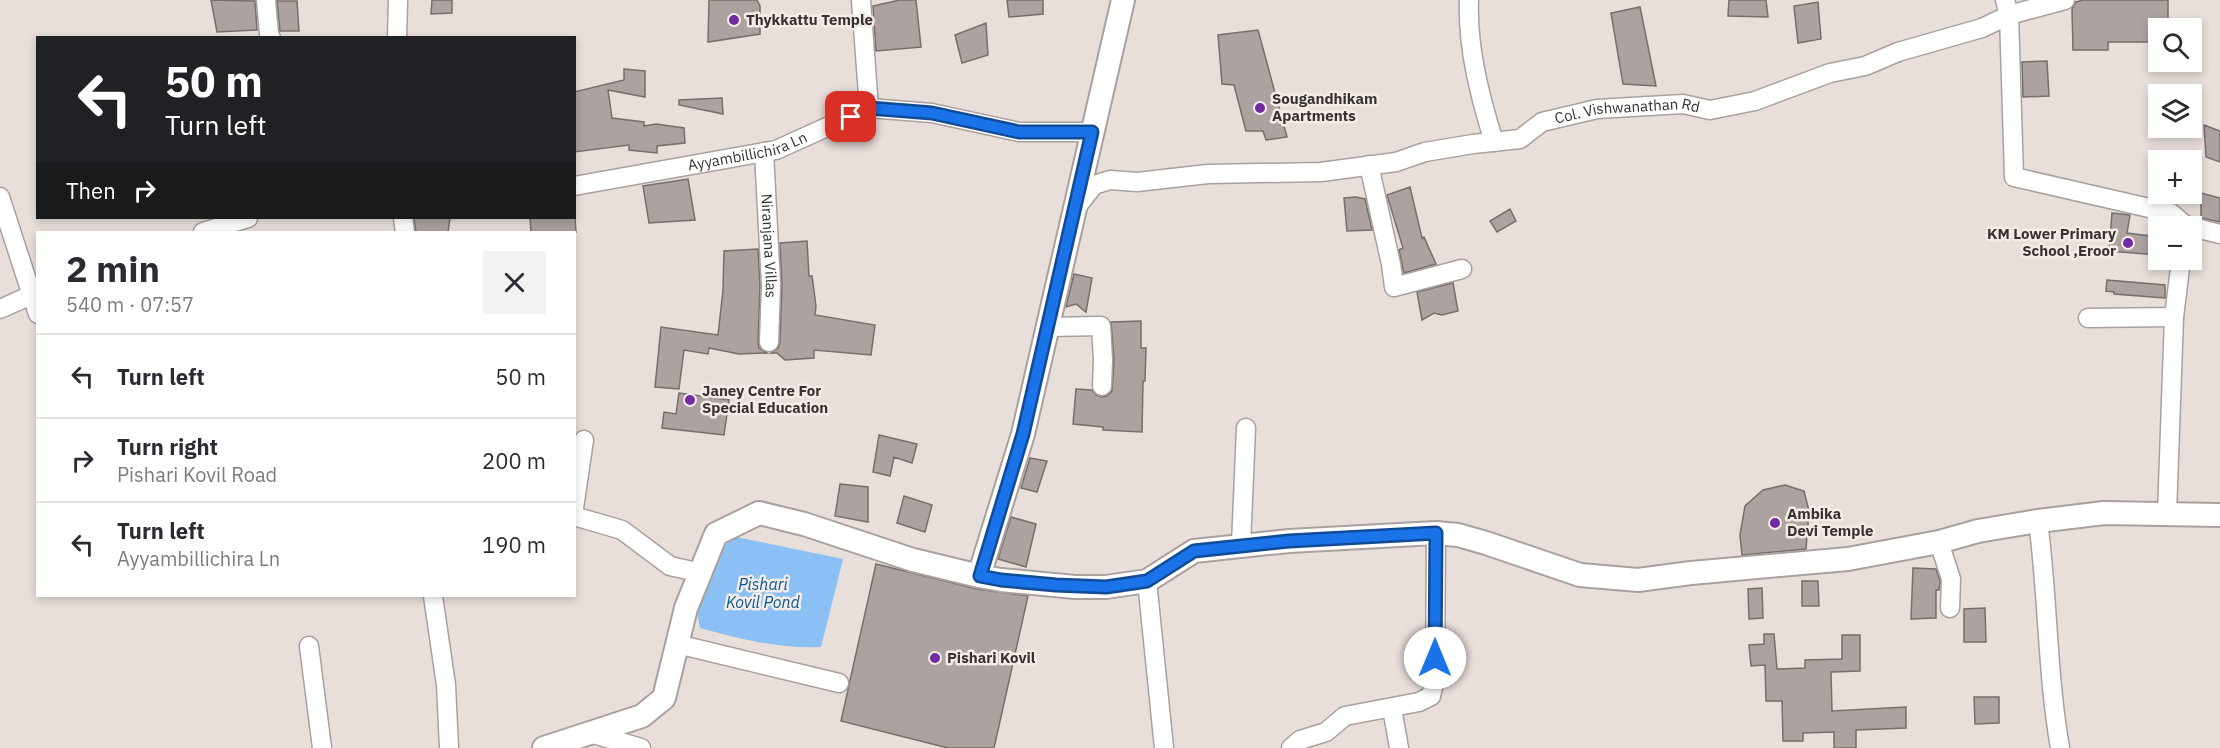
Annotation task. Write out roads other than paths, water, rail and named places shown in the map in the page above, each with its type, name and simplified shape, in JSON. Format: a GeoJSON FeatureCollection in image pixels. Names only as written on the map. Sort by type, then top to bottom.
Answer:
{"type":"FeatureCollection","features":[{"type":"Feature","properties":{"kind":"street"},"geometry":{"type":"LineString","coordinates":[[266,0],[270,36]]}},
{"type":"Feature","properties":{"kind":"street"},"geometry":{"type":"LineString","coordinates":[[397,36],[398,0]]}},
{"type":"Feature","properties":{"kind":"street"},"geometry":{"type":"LineString","coordinates":[[861,0],[869,108]]}},
{"type":"Feature","properties":{"kind":"street"},"geometry":{"type":"LineString","coordinates":[[980,576],[1023,434],[1123,0]]}},
{"type":"Feature","properties":{"kind":"street"},"geometry":{"type":"LineString","coordinates":[[1469,0],[1468,24],[1483,107],[1494,142]]}},
{"type":"Feature","properties":{"kind":"street","name":"Col. Vishwanathan Rd"},"geometry":{"type":"LineString","coordinates":[[1073,212],[1094,185],[1110,180],[1137,182],[1208,174],[1293,173],[1396,162],[1425,152],[1520,139],[1542,122],[1597,109],[1683,104],[1710,111],[1755,101],[1830,73],[1865,66],[1898,52],[1982,28],[2007,7],[2065,0]]}},
{"type":"Feature","properties":{"kind":"street"},"geometry":{"type":"LineString","coordinates":[[2007,7],[2014,177],[2171,213],[2175,216]]}},
{"type":"Feature","properties":{"kind":"street","name":"Ayyambillichira Ln"},"geometry":{"type":"LineString","coordinates":[[576,186],[776,150],[869,108],[932,113],[1019,132],[1092,132]]}},
{"type":"Feature","properties":{"kind":"street","name":"Niranjana Villas"},"geometry":{"type":"LineString","coordinates":[[764,152],[771,285],[769,342]]}},
{"type":"Feature","properties":{"kind":"street"},"geometry":{"type":"LineString","coordinates":[[1369,165],[1394,287],[1462,269]]}},
{"type":"Feature","properties":{"kind":"street"},"geometry":{"type":"LineString","coordinates":[[0,197],[35,293],[0,309]]}},
{"type":"Feature","properties":{"kind":"street"},"geometry":{"type":"LineString","coordinates":[[206,231],[245,219]]}},
{"type":"Feature","properties":{"kind":"street"},"geometry":{"type":"LineString","coordinates":[[2202,230],[2220,234]]}},
{"type":"Feature","properties":{"kind":"street"},"geometry":{"type":"LineString","coordinates":[[2167,514],[2174,317],[2180,270]]}},
{"type":"Feature","properties":{"kind":"street"},"geometry":{"type":"LineString","coordinates":[[2088,318],[2174,317]]}},
{"type":"Feature","properties":{"kind":"street"},"geometry":{"type":"LineString","coordinates":[[1047,327],[1101,326],[1102,386]]}},
{"type":"Feature","properties":{"kind":"street"},"geometry":{"type":"LineString","coordinates":[[1241,545],[1246,428]]}},
{"type":"Feature","properties":{"kind":"street"},"geometry":{"type":"LineString","coordinates":[[576,494],[584,440]]}},
{"type":"Feature","properties":{"kind":"street"},"geometry":{"type":"LineString","coordinates":[[544,748],[642,716],[664,698],[686,608],[716,534],[759,513],[804,524],[913,560],[980,576],[1075,587],[1106,587],[1147,581],[1194,551],[1241,545],[1436,533],[1458,535],[1486,543],[1580,575],[1638,580],[1848,559],[2038,520],[2104,513],[2220,515]]}},
{"type":"Feature","properties":{"kind":"street"},"geometry":{"type":"LineString","coordinates":[[576,517],[622,530],[670,566],[701,573]]}},
{"type":"Feature","properties":{"kind":"street"},"geometry":{"type":"LineString","coordinates":[[2038,520],[2045,572],[2044,602],[2048,652],[2060,748]]}},
{"type":"Feature","properties":{"kind":"street"},"geometry":{"type":"LineString","coordinates":[[1291,748],[1300,740],[1326,732],[1345,716],[1419,702],[1431,696],[1435,680],[1436,533]]}},
{"type":"Feature","properties":{"kind":"street"},"geometry":{"type":"LineString","coordinates":[[1939,542],[1951,579],[1950,608]]}},
{"type":"Feature","properties":{"kind":"street"},"geometry":{"type":"LineString","coordinates":[[1147,581],[1164,748]]}},
{"type":"Feature","properties":{"kind":"street"},"geometry":{"type":"LineString","coordinates":[[433,597],[446,685],[449,748]]}},
{"type":"Feature","properties":{"kind":"street"},"geometry":{"type":"LineString","coordinates":[[677,644],[839,683]]}},
{"type":"Feature","properties":{"kind":"street"},"geometry":{"type":"LineString","coordinates":[[309,646],[322,748]]}},
{"type":"Feature","properties":{"kind":"street"},"geometry":{"type":"LineString","coordinates":[[1392,708],[1399,748]]}},
{"type":"Feature","properties":{"kind":"street"},"geometry":{"type":"LineString","coordinates":[[590,733],[641,748]]}},
{"type":"Feature","properties":{"kind":"water","name":"Pishari Kovil Pond"},"geometry":{"type":"Polygon","coordinates":[[[736,537],[843,559],[821,647],[774,645],[700,628],[696,606],[719,548],[736,537]]]}},
{"type":"Feature","properties":{"kind":"place","name":"Thykkattu Temple"},"geometry":{"type":"Point","coordinates":[734,20]}},
{"type":"Feature","properties":{"kind":"place","name":"Sougandhikam Apartments"},"geometry":{"type":"Point","coordinates":[1260,108]}},
{"type":"Feature","properties":{"kind":"place","name":"KM Lower Primary School ,Eroor"},"geometry":{"type":"Point","coordinates":[2128,243]}},
{"type":"Feature","properties":{"kind":"place","name":"Janey Centre For Special Education"},"geometry":{"type":"Point","coordinates":[690,400]}},
{"type":"Feature","properties":{"kind":"place","name":"Ambika Devi Temple"},"geometry":{"type":"Point","coordinates":[1775,523]}},
{"type":"Feature","properties":{"kind":"place","name":"Pishari Kovil"},"geometry":{"type":"Point","coordinates":[935,658]}}]}
